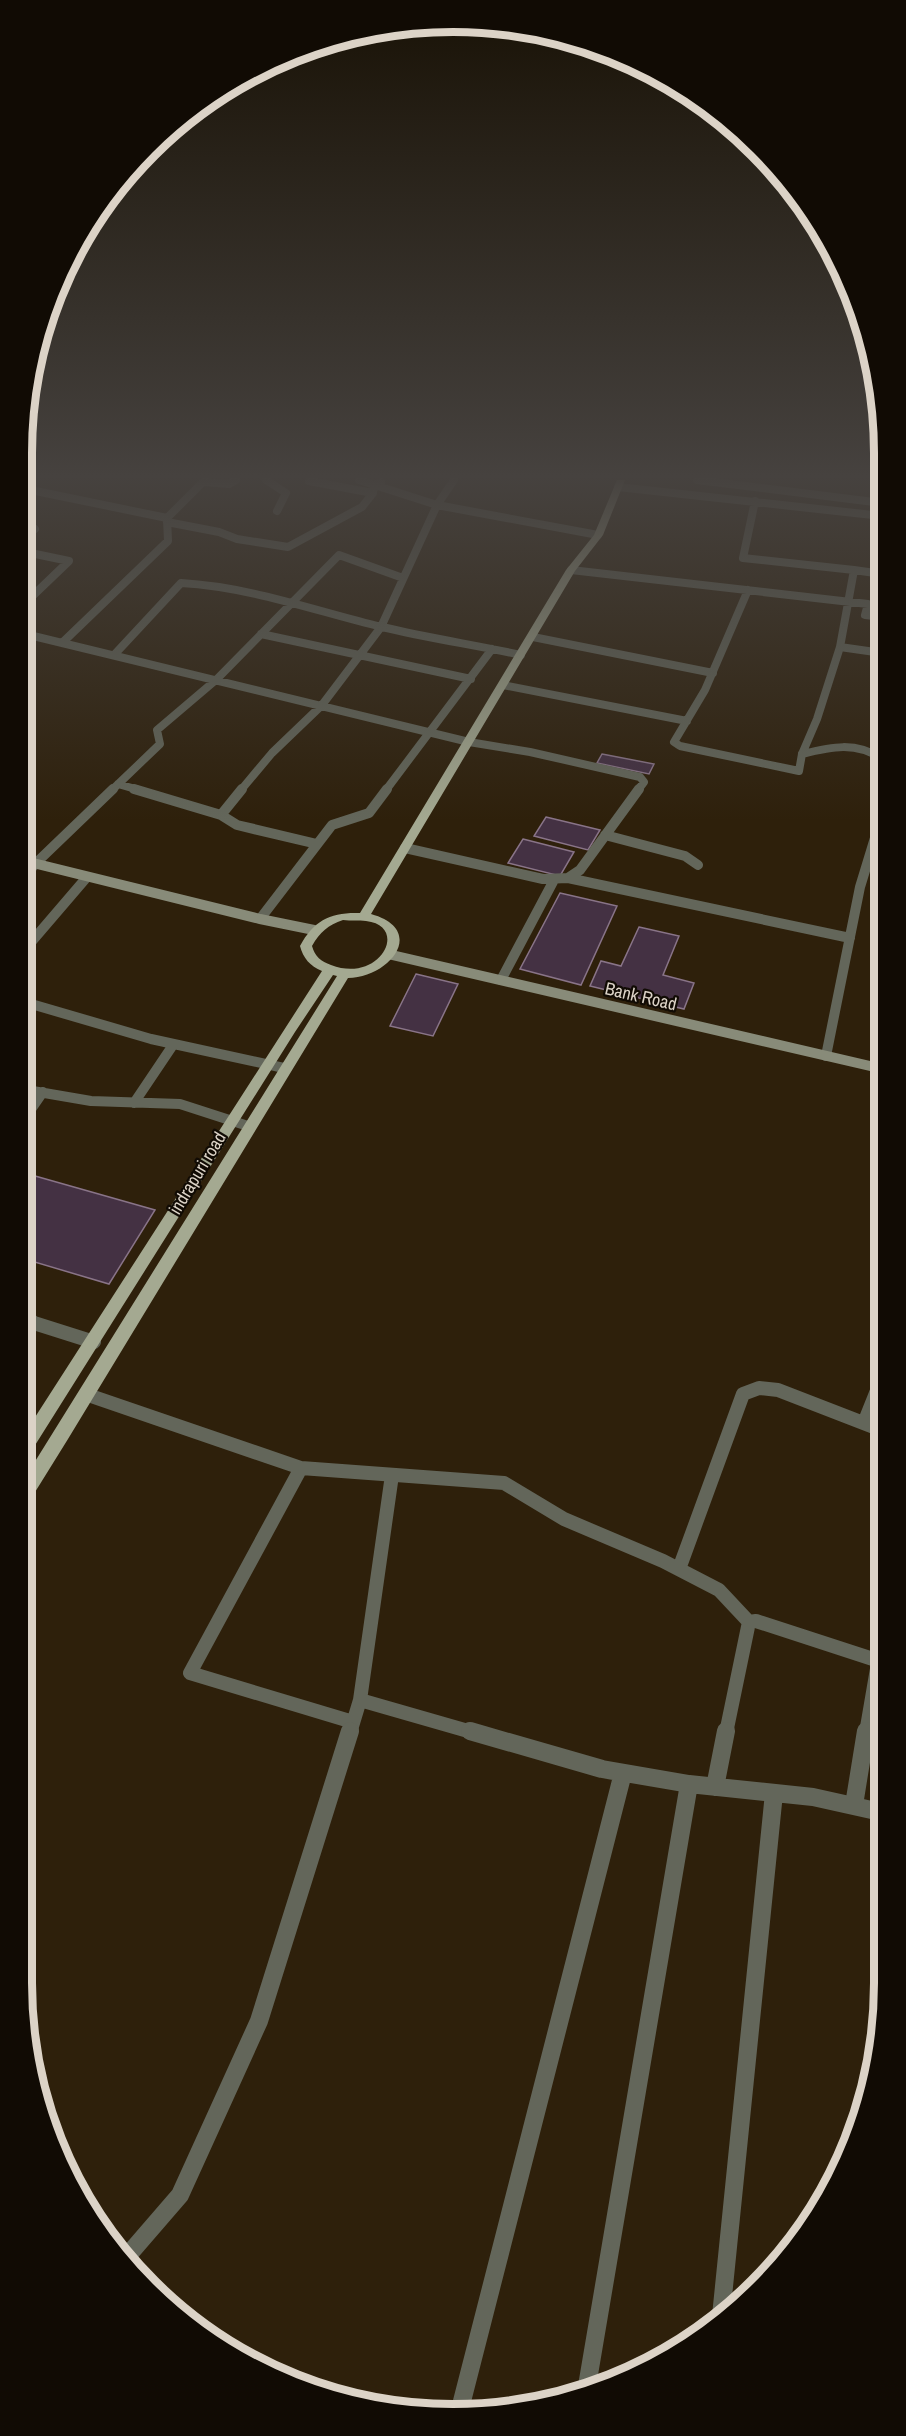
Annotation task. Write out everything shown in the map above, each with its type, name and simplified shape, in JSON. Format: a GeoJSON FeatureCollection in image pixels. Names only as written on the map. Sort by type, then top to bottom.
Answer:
{"type":"FeatureCollection","features":[{"type":"Feature","properties":{"kind":"main road"},"geometry":{"type":"LineString","coordinates":[[363,918],[558,594]]}},
{"type":"Feature","properties":{"kind":"main road"},"geometry":{"type":"LineString","coordinates":[[32,865],[314,930]]}},
{"type":"Feature","properties":{"kind":"main road"},"geometry":{"type":"LineString","coordinates":[[343,916],[363,918],[380,922],[389,928],[394,937],[395,946],[392,955],[384,963],[372,969],[354,974],[337,971],[320,966],[308,954],[306,946],[314,930],[331,919],[343,916]]}},
{"type":"Feature","properties":{"kind":"main road","name":"Bank Road"},"geometry":{"type":"LineString","coordinates":[[392,955],[874,1067]]}},
{"type":"Feature","properties":{"kind":"main road"},"geometry":{"type":"LineString","coordinates":[[32,1436],[94,1342],[266,1064],[337,971]]}},
{"type":"Feature","properties":{"kind":"main road","name":"indrapuri road"},"geometry":{"type":"LineString","coordinates":[[32,1482],[88,1395],[284,1068],[337,971]]}},
{"type":"Feature","properties":{"kind":"street"},"geometry":{"type":"LineString","coordinates":[[62,643],[113,594]]}},
{"type":"Feature","properties":{"kind":"street"},"geometry":{"type":"LineString","coordinates":[[114,655],[171,594]]}},
{"type":"Feature","properties":{"kind":"street"},"geometry":{"type":"LineString","coordinates":[[258,594],[381,627],[521,655]]}},
{"type":"Feature","properties":{"kind":"street"},"geometry":{"type":"LineString","coordinates":[[32,859],[160,744],[157,730],[217,679],[301,594]]}},
{"type":"Feature","properties":{"kind":"street"},"geometry":{"type":"LineString","coordinates":[[221,815],[272,753],[322,705],[381,627],[396,594]]}},
{"type":"Feature","properties":{"kind":"street"},"geometry":{"type":"LineString","coordinates":[[746,594],[713,674],[674,742],[680,746],[799,771],[802,754],[817,720],[840,647],[850,594]]}},
{"type":"Feature","properties":{"kind":"street"},"geometry":{"type":"LineString","coordinates":[[782,594],[868,604],[865,615],[874,616]]}},
{"type":"Feature","properties":{"kind":"street"},"geometry":{"type":"LineString","coordinates":[[261,634],[471,679]]}},
{"type":"Feature","properties":{"kind":"street"},"geometry":{"type":"LineString","coordinates":[[32,637],[217,679],[469,742],[530,752],[640,777],[644,782],[580,870],[568,878]]}},
{"type":"Feature","properties":{"kind":"street"},"geometry":{"type":"LineString","coordinates":[[533,637],[713,674]]}},
{"type":"Feature","properties":{"kind":"street"},"geometry":{"type":"LineString","coordinates":[[840,647],[874,653]]}},
{"type":"Feature","properties":{"kind":"street"},"geometry":{"type":"LineString","coordinates":[[260,919],[332,825],[369,813],[492,649]]}},
{"type":"Feature","properties":{"kind":"street"},"geometry":{"type":"LineString","coordinates":[[503,685],[687,721]]}},
{"type":"Feature","properties":{"kind":"street"},"geometry":{"type":"LineString","coordinates":[[802,754],[850,746],[874,753]]}},
{"type":"Feature","properties":{"kind":"street"},"geometry":{"type":"LineString","coordinates":[[118,784],[221,815],[237,825],[317,844]]}},
{"type":"Feature","properties":{"kind":"street"},"geometry":{"type":"LineString","coordinates":[[605,835],[685,856],[698,865]]}},
{"type":"Feature","properties":{"kind":"street"},"geometry":{"type":"LineString","coordinates":[[826,1056],[860,887],[874,841]]}},
{"type":"Feature","properties":{"kind":"street"},"geometry":{"type":"LineString","coordinates":[[405,848],[554,880],[568,878],[850,938]]}},
{"type":"Feature","properties":{"kind":"street"},"geometry":{"type":"LineString","coordinates":[[32,941],[87,877]]}},
{"type":"Feature","properties":{"kind":"street"},"geometry":{"type":"LineString","coordinates":[[501,980],[554,880]]}},
{"type":"Feature","properties":{"kind":"street"},"geometry":{"type":"LineString","coordinates":[[32,1005],[84,1023],[173,1045],[284,1068]]}},
{"type":"Feature","properties":{"kind":"street"},"geometry":{"type":"LineString","coordinates":[[134,1103],[173,1045]]}},
{"type":"Feature","properties":{"kind":"street"},"geometry":{"type":"LineString","coordinates":[[32,1090],[90,1101],[180,1104],[248,1126]]}},
{"type":"Feature","properties":{"kind":"street"},"geometry":{"type":"LineString","coordinates":[[32,1108],[43,1092]]}},
{"type":"Feature","properties":{"kind":"street"},"geometry":{"type":"LineString","coordinates":[[32,1321],[94,1342]]}},
{"type":"Feature","properties":{"kind":"street"},"geometry":{"type":"LineString","coordinates":[[679,1569],[742,1394],[752,1388],[778,1390],[874,1427]]}},
{"type":"Feature","properties":{"kind":"street"},"geometry":{"type":"LineString","coordinates":[[88,1395],[301,1468],[504,1483],[564,1519],[679,1569],[719,1590],[749,1622]]}},
{"type":"Feature","properties":{"kind":"street"},"geometry":{"type":"LineString","coordinates":[[864,1423],[874,1398]]}},
{"type":"Feature","properties":{"kind":"street"},"geometry":{"type":"LineString","coordinates":[[301,1468],[190,1673],[353,1722]]}},
{"type":"Feature","properties":{"kind":"street"},"geometry":{"type":"LineString","coordinates":[[130,2253],[180,2195],[259,2021],[360,1700],[392,1475]]}},
{"type":"Feature","properties":{"kind":"street"},"geometry":{"type":"LineString","coordinates":[[749,1622],[756,1621],[874,1659]]}},
{"type":"Feature","properties":{"kind":"street"},"geometry":{"type":"LineString","coordinates":[[715,1787],[749,1622]]}},
{"type":"Feature","properties":{"kind":"street"},"geometry":{"type":"LineString","coordinates":[[854,1805],[874,1690]]}},
{"type":"Feature","properties":{"kind":"street"},"geometry":{"type":"LineString","coordinates":[[360,1700],[602,1769],[689,1784],[774,1793],[854,1805],[874,1810]]}},
{"type":"Feature","properties":{"kind":"street"},"geometry":{"type":"LineString","coordinates":[[461,2404],[623,1773]]}},
{"type":"Feature","properties":{"kind":"street"},"geometry":{"type":"LineString","coordinates":[[588,2382],[689,1784]]}},
{"type":"Feature","properties":{"kind":"street"},"geometry":{"type":"LineString","coordinates":[[722,2307],[774,1793]]}},
{"type":"Feature","properties":{"kind":"building"},"geometry":{"type":"Polygon","coordinates":[[[602,754],[654,764],[649,774],[597,763],[602,754]]]}},
{"type":"Feature","properties":{"kind":"building"},"geometry":{"type":"Polygon","coordinates":[[[546,817],[600,830],[588,850],[534,836],[546,817]]]}},
{"type":"Feature","properties":{"kind":"building"},"geometry":{"type":"Polygon","coordinates":[[[523,839],[574,852],[560,876],[508,863],[523,839]]]}},
{"type":"Feature","properties":{"kind":"building"},"geometry":{"type":"Polygon","coordinates":[[[560,893],[617,906],[581,985],[520,969],[560,893]]]}},
{"type":"Feature","properties":{"kind":"building"},"geometry":{"type":"Polygon","coordinates":[[[639,927],[679,936],[663,975],[694,983],[684,1009],[590,986],[601,961],[621,966],[639,927]]]}},
{"type":"Feature","properties":{"kind":"building"},"geometry":{"type":"Polygon","coordinates":[[[416,974],[458,984],[433,1036],[390,1026],[416,974]]]}},
{"type":"Feature","properties":{"kind":"building"},"geometry":{"type":"Polygon","coordinates":[[[32,1175],[155,1210],[109,1284],[32,1261],[32,1175]]]}}]}
